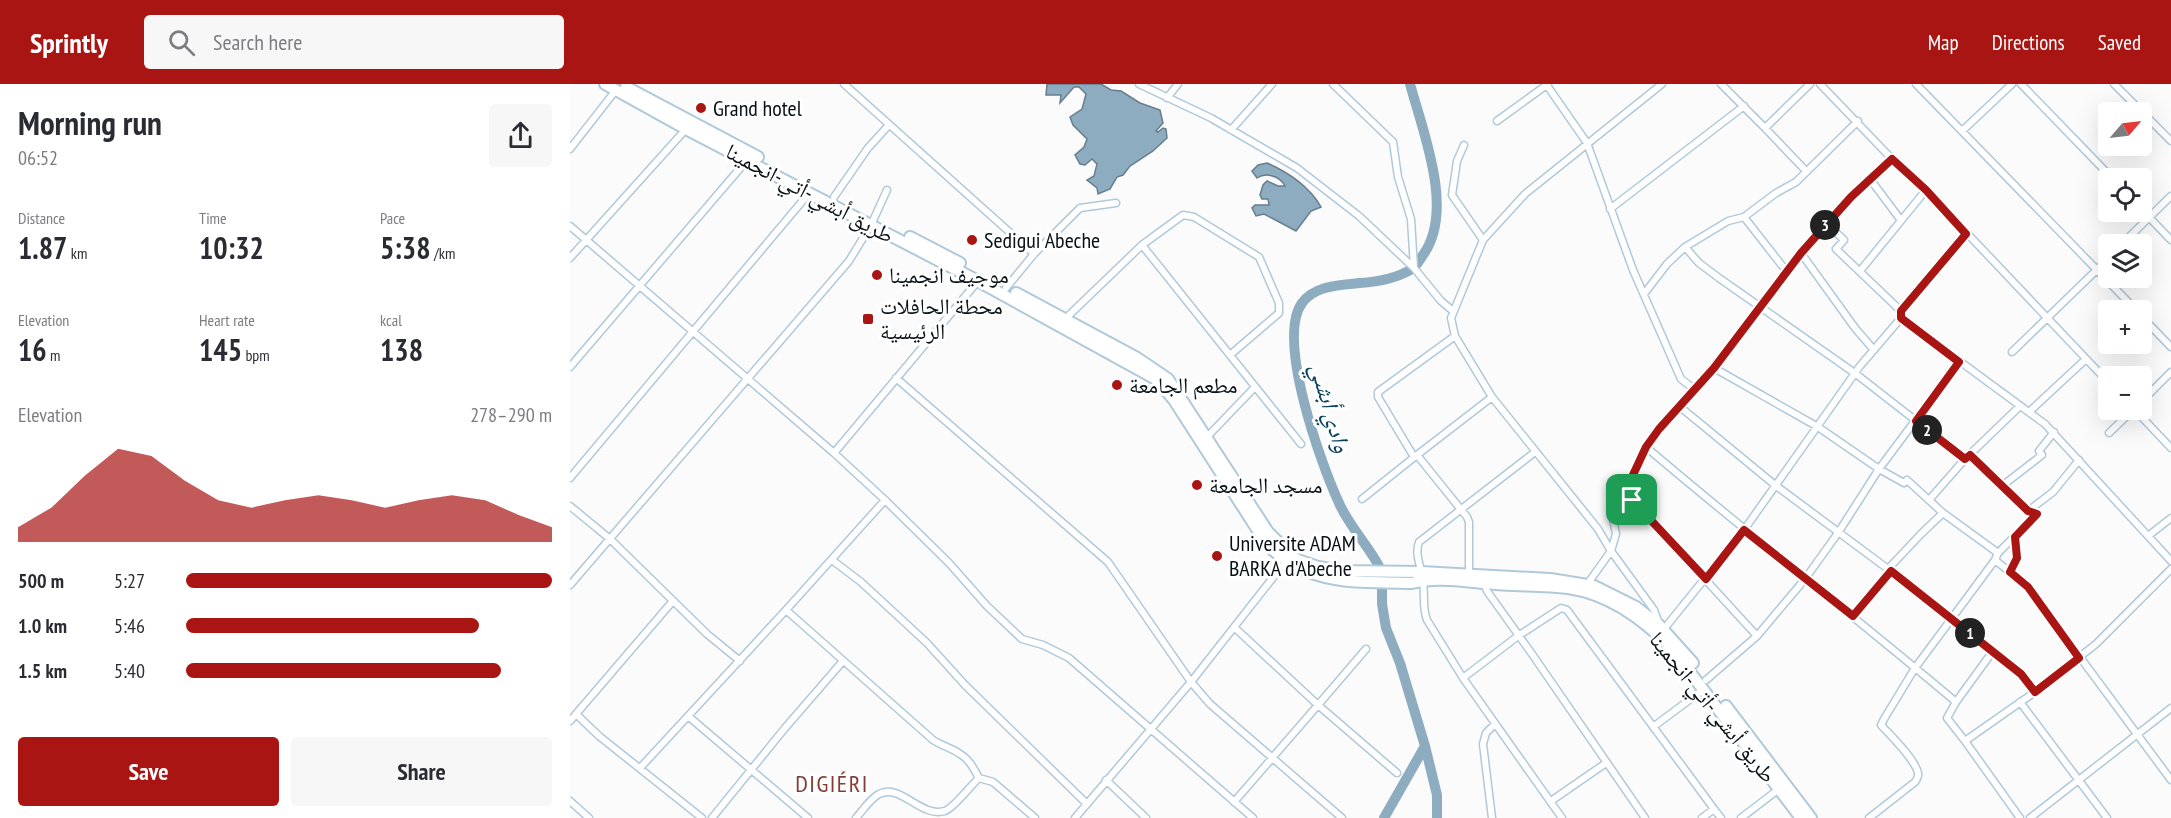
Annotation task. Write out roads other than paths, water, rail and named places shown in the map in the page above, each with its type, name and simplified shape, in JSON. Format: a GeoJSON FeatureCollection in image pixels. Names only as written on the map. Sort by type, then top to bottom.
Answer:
{"type":"FeatureCollection","features":[{"type":"Feature","properties":{"kind":"highway","name":"طريق أبشي-أتي-انجمينا"},"geometry":{"type":"LineString","coordinates":[[605,84],[618,87],[687,129],[749,156],[810,192],[873,222]]}},
{"type":"Feature","properties":{"kind":"highway"},"geometry":{"type":"LineString","coordinates":[[618,87],[749,156],[834,197],[873,222],[934,254],[1006,288],[1062,322]]}},
{"type":"Feature","properties":{"kind":"highway"},"geometry":{"type":"LineString","coordinates":[[934,254],[978,281],[1161,372],[1176,390],[1266,543],[1286,561],[1314,575],[1484,580],[1550,579],[1621,599],[1636,607],[1662,627],[1678,645],[1763,760],[1811,818]]}},
{"type":"Feature","properties":{"kind":"highway"},"geometry":{"type":"LineString","coordinates":[[1204,440],[1278,543],[1298,560],[1343,576]]}},
{"type":"Feature","properties":{"kind":"highway","name":"طريق أبشي-أتي-انجمينا"},"geometry":{"type":"LineString","coordinates":[[1584,588],[1608,600],[1652,628],[1705,684]]}},
{"type":"Feature","properties":{"kind":"highway","name":"طريق أبشي-أتي-انجمينا"},"geometry":{"type":"LineString","coordinates":[[1763,760],[1779,789],[1801,818]]}},
{"type":"Feature","properties":{"kind":"street"},"geometry":{"type":"LineString","coordinates":[[844,84],[888,126],[1034,254]]}},
{"type":"Feature","properties":{"kind":"street"},"geometry":{"type":"LineString","coordinates":[[1139,84],[1211,118],[1297,168],[1359,216],[1414,268],[1441,301],[1453,311]]}},
{"type":"Feature","properties":{"kind":"street"},"geometry":{"type":"LineString","coordinates":[[1167,98],[1178,84]]}},
{"type":"Feature","properties":{"kind":"street"},"geometry":{"type":"LineString","coordinates":[[1231,130],[1272,84]]}},
{"type":"Feature","properties":{"kind":"street"},"geometry":{"type":"LineString","coordinates":[[1333,84],[1393,142],[1398,177],[1411,219],[1414,268]]}},
{"type":"Feature","properties":{"kind":"street"},"geometry":{"type":"LineString","coordinates":[[1497,121],[1547,84],[1587,143],[1644,294],[1681,379],[1694,389]]}},
{"type":"Feature","properties":{"kind":"street"},"geometry":{"type":"LineString","coordinates":[[1662,84],[1525,194],[1483,240],[1451,318],[1455,336],[1492,397],[1598,529],[1611,551],[1654,610],[1662,627],[1706,579],[1744,530],[1860,366],[1901,318],[1901,311],[1966,234]]}},
{"type":"Feature","properties":{"kind":"street"},"geometry":{"type":"LineString","coordinates":[[1721,84],[1806,171]]}},
{"type":"Feature","properties":{"kind":"street"},"geometry":{"type":"LineString","coordinates":[[1765,128],[1810,84]]}},
{"type":"Feature","properties":{"kind":"street"},"geometry":{"type":"LineString","coordinates":[[1820,84],[1892,159],[1926,190],[2098,372]]}},
{"type":"Feature","properties":{"kind":"street"},"geometry":{"type":"LineString","coordinates":[[1916,84],[2098,270],[2012,352]]}},
{"type":"Feature","properties":{"kind":"street"},"geometry":{"type":"LineString","coordinates":[[1962,131],[2012,84]]}},
{"type":"Feature","properties":{"kind":"street"},"geometry":{"type":"LineString","coordinates":[[2021,84],[2102,168]]}},
{"type":"Feature","properties":{"kind":"street"},"geometry":{"type":"LineString","coordinates":[[2114,84],[2171,141]]}},
{"type":"Feature","properties":{"kind":"street"},"geometry":{"type":"LineString","coordinates":[[570,149],[618,87]]}},
{"type":"Feature","properties":{"kind":"street"},"geometry":{"type":"LineString","coordinates":[[1610,208],[1744,106]]}},
{"type":"Feature","properties":{"kind":"street"},"geometry":{"type":"LineString","coordinates":[[1644,294],[1667,264],[1684,247],[1728,221],[1744,217],[1776,193],[1796,182],[1858,121]]}},
{"type":"Feature","properties":{"kind":"street"},"geometry":{"type":"LineString","coordinates":[[834,197],[868,148],[888,126]]}},
{"type":"Feature","properties":{"kind":"street"},"geometry":{"type":"LineString","coordinates":[[570,258],[687,129]]}},
{"type":"Feature","properties":{"kind":"street"},"geometry":{"type":"LineString","coordinates":[[1464,145],[1457,161],[1452,195],[1483,240]]}},
{"type":"Feature","properties":{"kind":"street"},"geometry":{"type":"LineString","coordinates":[[570,367],[749,156]]}},
{"type":"Feature","properties":{"kind":"street"},"geometry":{"type":"LineString","coordinates":[[1757,636],[1632,500],[1626,490],[1627,484],[1646,447],[1714,368],[1801,253],[1870,179],[1892,159]]}},
{"type":"Feature","properties":{"kind":"street"},"geometry":{"type":"LineString","coordinates":[[1870,179],[1900,219]]}},
{"type":"Feature","properties":{"kind":"street"},"geometry":{"type":"LineString","coordinates":[[570,585],[849,261],[873,222],[888,190]]}},
{"type":"Feature","properties":{"kind":"street"},"geometry":{"type":"LineString","coordinates":[[1860,271],[1881,247],[1900,219],[1926,190]]}},
{"type":"Feature","properties":{"kind":"street"},"geometry":{"type":"LineString","coordinates":[[570,478],[810,192]]}},
{"type":"Feature","properties":{"kind":"street"},"geometry":{"type":"LineString","coordinates":[[2152,214],[2171,196]]}},
{"type":"Feature","properties":{"kind":"street"},"geometry":{"type":"LineString","coordinates":[[1006,288],[1034,254],[1080,208],[1116,203]]}},
{"type":"Feature","properties":{"kind":"street"},"geometry":{"type":"LineString","coordinates":[[1062,322],[1142,245],[1183,215],[1188,215],[1259,257],[1279,303],[1279,313],[1230,355]]}},
{"type":"Feature","properties":{"kind":"street"},"geometry":{"type":"LineString","coordinates":[[1744,217],[1787,272]]}},
{"type":"Feature","properties":{"kind":"street"},"geometry":{"type":"LineString","coordinates":[[2152,220],[2171,240]]}},
{"type":"Feature","properties":{"kind":"street"},"geometry":{"type":"LineString","coordinates":[[2132,234],[2144,222]]}},
{"type":"Feature","properties":{"kind":"street"},"geometry":{"type":"LineString","coordinates":[[1827,224],[1844,240],[1836,249],[1901,311]]}},
{"type":"Feature","properties":{"kind":"street"},"geometry":{"type":"LineString","coordinates":[[570,226],[834,453],[949,563],[987,606],[1022,639],[1043,645],[1069,658],[1253,818]]}},
{"type":"Feature","properties":{"kind":"street"},"geometry":{"type":"LineString","coordinates":[[1142,245],[1301,444]]}},
{"type":"Feature","properties":{"kind":"street"},"geometry":{"type":"LineString","coordinates":[[1684,247],[1719,278],[1856,374],[1967,457],[2028,511],[2037,514],[2015,537],[2008,541],[1996,556],[1915,668],[1881,725],[1908,755],[1918,776],[1915,782],[1869,818]]}},
{"type":"Feature","properties":{"kind":"street"},"geometry":{"type":"LineString","coordinates":[[1801,253],[1855,328],[1874,350]]}},
{"type":"Feature","properties":{"kind":"street"},"geometry":{"type":"LineString","coordinates":[[834,453],[978,281]]}},
{"type":"Feature","properties":{"kind":"street"},"geometry":{"type":"LineString","coordinates":[[2115,288],[2126,300]]}},
{"type":"Feature","properties":{"kind":"street"},"geometry":{"type":"LineString","coordinates":[[1901,318],[1959,362],[1989,381],[2054,432],[2171,561]]}},
{"type":"Feature","properties":{"kind":"street"},"geometry":{"type":"LineString","coordinates":[[2152,327],[2171,347]]}},
{"type":"Feature","properties":{"kind":"street"},"geometry":{"type":"LineString","coordinates":[[1455,336],[1378,392],[1378,397],[1416,456],[1469,522],[1469,578]]}},
{"type":"Feature","properties":{"kind":"street"},"geometry":{"type":"LineString","coordinates":[[570,355],[576,360]]}},
{"type":"Feature","properties":{"kind":"street"},"geometry":{"type":"LineString","coordinates":[[2029,412],[2086,359]]}},
{"type":"Feature","properties":{"kind":"street"},"geometry":{"type":"LineString","coordinates":[[1653,727],[1705,684],[1757,636],[1805,579],[1879,469],[1959,362]]}},
{"type":"Feature","properties":{"kind":"street"},"geometry":{"type":"LineString","coordinates":[[1714,368],[1818,427],[1879,469],[1904,483],[1907,480],[1996,556],[2028,587],[2079,658],[2170,775]]}},
{"type":"Feature","properties":{"kind":"street"},"geometry":{"type":"LineString","coordinates":[[2152,391],[2171,372]]}},
{"type":"Feature","properties":{"kind":"street"},"geometry":{"type":"LineString","coordinates":[[896,378],[1107,562],[1191,682],[1210,704],[1342,818]]}},
{"type":"Feature","properties":{"kind":"street"},"geometry":{"type":"LineString","coordinates":[[1204,440],[1255,387]]}},
{"type":"Feature","properties":{"kind":"street"},"geometry":{"type":"LineString","coordinates":[[1362,499],[1492,397]]}},
{"type":"Feature","properties":{"kind":"street"},"geometry":{"type":"LineString","coordinates":[[1679,406],[1775,485],[1890,570],[1993,651],[2021,674],[2035,692]]}},
{"type":"Feature","properties":{"kind":"street"},"geometry":{"type":"LineString","coordinates":[[1929,500],[1967,457],[2020,406]]}},
{"type":"Feature","properties":{"kind":"street"},"geometry":{"type":"LineString","coordinates":[[2109,433],[2123,420]]}},
{"type":"Feature","properties":{"kind":"street"},"geometry":{"type":"LineString","coordinates":[[2144,420],[2171,448]]}},
{"type":"Feature","properties":{"kind":"street"},"geometry":{"type":"LineString","coordinates":[[2002,486],[2042,455],[2039,451],[2054,432]]}},
{"type":"Feature","properties":{"kind":"street"},"geometry":{"type":"LineString","coordinates":[[1646,447],[1744,530],[1853,616],[1956,702]]}},
{"type":"Feature","properties":{"kind":"street"},"geometry":{"type":"LineString","coordinates":[[1535,452],[1419,542],[1416,548],[1417,577],[1426,620],[1463,678],[1563,818]]}},
{"type":"Feature","properties":{"kind":"street"},"geometry":{"type":"LineString","coordinates":[[2028,511],[2053,492],[2079,460]]}},
{"type":"Feature","properties":{"kind":"street"},"geometry":{"type":"LineString","coordinates":[[639,768],[740,661],[885,500]]}},
{"type":"Feature","properties":{"kind":"street"},"geometry":{"type":"LineString","coordinates":[[1584,588],[1611,551],[1616,534],[1613,519],[1632,500]]}},
{"type":"Feature","properties":{"kind":"street"},"geometry":{"type":"LineString","coordinates":[[570,506],[610,539],[672,602],[740,661]]}},
{"type":"Feature","properties":{"kind":"street"},"geometry":{"type":"LineString","coordinates":[[1853,616],[1921,534],[1943,513]]}},
{"type":"Feature","properties":{"kind":"street"},"geometry":{"type":"LineString","coordinates":[[2148,536],[2171,518]]}},
{"type":"Feature","properties":{"kind":"street"},"geometry":{"type":"LineString","coordinates":[[2010,572],[2017,558],[2015,537]]}},
{"type":"Feature","properties":{"kind":"street"},"geometry":{"type":"LineString","coordinates":[[832,560],[861,582],[927,643],[965,685],[1087,804]]}},
{"type":"Feature","properties":{"kind":"street"},"geometry":{"type":"LineString","coordinates":[[1075,818],[1191,682],[1286,561]]}},
{"type":"Feature","properties":{"kind":"street"},"geometry":{"type":"LineString","coordinates":[[1965,741],[2035,692],[2096,644],[2171,569]]}},
{"type":"Feature","properties":{"kind":"street"},"geometry":{"type":"LineString","coordinates":[[1484,580],[1518,636],[1645,818]]}},
{"type":"Feature","properties":{"kind":"street"},"geometry":{"type":"LineString","coordinates":[[570,721],[672,602]]}},
{"type":"Feature","properties":{"kind":"street"},"geometry":{"type":"LineString","coordinates":[[1463,678],[1556,610],[1562,608],[1567,610],[1721,818]]}},
{"type":"Feature","properties":{"kind":"street"},"geometry":{"type":"LineString","coordinates":[[786,610],[933,740],[965,757],[979,778],[993,782],[1035,818]]}},
{"type":"Feature","properties":{"kind":"street"},"geometry":{"type":"LineString","coordinates":[[1234,627],[1318,705],[1397,773]]}},
{"type":"Feature","properties":{"kind":"street"},"geometry":{"type":"LineString","coordinates":[[1234,802],[1366,649]]}},
{"type":"Feature","properties":{"kind":"street"},"geometry":{"type":"LineString","coordinates":[[1993,651],[1947,718],[2020,818]]}},
{"type":"Feature","properties":{"kind":"street"},"geometry":{"type":"LineString","coordinates":[[712,818],[751,768],[843,661]]}},
{"type":"Feature","properties":{"kind":"street"},"geometry":{"type":"LineString","coordinates":[[2020,702],[2107,818]]}},
{"type":"Feature","properties":{"kind":"street"},"geometry":{"type":"LineString","coordinates":[[2030,818],[2171,708]]}},
{"type":"Feature","properties":{"kind":"street"},"geometry":{"type":"LineString","coordinates":[[576,714],[702,818]]}},
{"type":"Feature","properties":{"kind":"street"},"geometry":{"type":"LineString","coordinates":[[688,716],[808,818]]}},
{"type":"Feature","properties":{"kind":"street"},"geometry":{"type":"LineString","coordinates":[[1492,818],[1483,744],[1485,733],[1495,724]]}},
{"type":"Feature","properties":{"kind":"street"},"geometry":{"type":"LineString","coordinates":[[1551,801],[1605,763]]}},
{"type":"Feature","properties":{"kind":"street"},"geometry":{"type":"LineString","coordinates":[[856,818],[874,798],[886,792],[896,793],[925,811],[944,812],[979,778]]}},
{"type":"Feature","properties":{"kind":"street"},"geometry":{"type":"LineString","coordinates":[[1106,780],[1146,818]]}},
{"type":"Feature","properties":{"kind":"street"},"geometry":{"type":"LineString","coordinates":[[1741,818],[1779,789]]}},
{"type":"Feature","properties":{"kind":"street"},"geometry":{"type":"LineString","coordinates":[[570,801],[589,818]]}},
{"type":"Feature","properties":{"kind":"street"},"geometry":{"type":"LineString","coordinates":[[1702,818],[1714,808]]}},
{"type":"Feature","properties":{"kind":"water"},"geometry":{"type":"Polygon","coordinates":[[[1047,84],[1101,84],[1111,90],[1121,91],[1140,103],[1160,110],[1163,123],[1156,131],[1166,129],[1167,138],[1153,151],[1130,166],[1123,175],[1117,177],[1110,189],[1098,194],[1097,188],[1087,180],[1094,176],[1097,164],[1092,159],[1085,165],[1080,164],[1075,155],[1084,147],[1087,139],[1073,125],[1070,117],[1082,109],[1086,94],[1079,87],[1074,87],[1060,103],[1061,95],[1046,95],[1047,84]]]}},
{"type":"Feature","properties":{"kind":"water"},"geometry":{"type":"Polygon","coordinates":[[[1267,163],[1298,181],[1321,207],[1311,211],[1296,231],[1264,214],[1256,216],[1252,208],[1255,205],[1269,205],[1268,199],[1262,199],[1260,195],[1267,181],[1278,186],[1285,186],[1272,176],[1264,175],[1257,178],[1252,171],[1258,165],[1267,163]]]}},
{"type":"Feature","properties":{"kind":"waterway","name":"وادي أبشي"},"geometry":{"type":"LineString","coordinates":[[1410,84],[1433,171],[1436,216],[1432,237],[1417,264],[1406,272],[1380,281],[1321,289],[1307,297],[1295,320],[1294,344],[1304,402],[1331,485],[1353,528],[1380,568],[1386,628],[1400,663],[1425,746],[1437,795],[1437,818]]}},
{"type":"Feature","properties":{"kind":"waterway"},"geometry":{"type":"LineString","coordinates":[[1384,818],[1425,746]]}},
{"type":"Feature","properties":{"kind":"place","name":"Grand hotel"},"geometry":{"type":"Point","coordinates":[701,108]}},
{"type":"Feature","properties":{"kind":"place","name":"Sedigui Abeche"},"geometry":{"type":"Point","coordinates":[972,240]}},
{"type":"Feature","properties":{"kind":"place","name":"موجيف انجمينا"},"geometry":{"type":"Point","coordinates":[877,275]}},
{"type":"Feature","properties":{"kind":"place","name":"محطة الحافلات الرئيسية"},"geometry":{"type":"Point","coordinates":[868,319]}},
{"type":"Feature","properties":{"kind":"place","name":"مطعم الجامعة"},"geometry":{"type":"Point","coordinates":[1117,385]}},
{"type":"Feature","properties":{"kind":"place","name":"مسجد الجامعة"},"geometry":{"type":"Point","coordinates":[1197,485]}},
{"type":"Feature","properties":{"kind":"place","name":"Universite ADAM BARKA d'Abeche"},"geometry":{"type":"Point","coordinates":[1217,556]}},
{"type":"Feature","properties":{"kind":"district","name":"DIGIÉRI"},"geometry":{"type":"Point","coordinates":[832,783]}}]}
